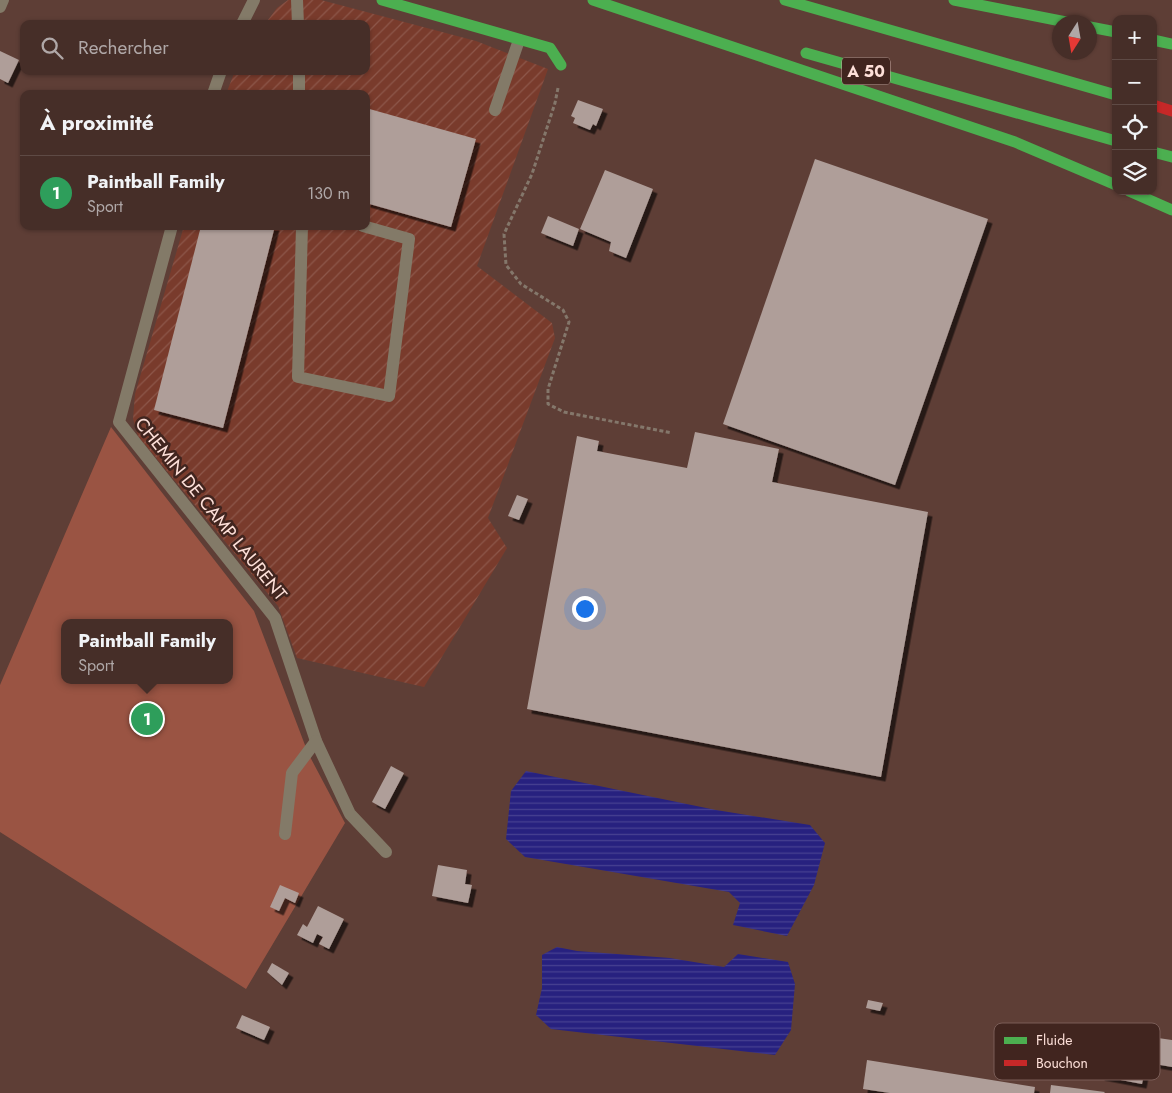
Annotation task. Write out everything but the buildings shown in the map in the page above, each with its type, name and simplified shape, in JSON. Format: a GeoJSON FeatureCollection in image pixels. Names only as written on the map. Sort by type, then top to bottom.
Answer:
{"type":"FeatureCollection","features":[{"type":"Feature","properties":{"kind":"main road"},"geometry":{"type":"LineString","coordinates":[[382,0],[550,48],[561,66]]}},
{"type":"Feature","properties":{"kind":"main road"},"geometry":{"type":"LineString","coordinates":[[593,0],[1015,142],[1112,183]]}},
{"type":"Feature","properties":{"kind":"main road"},"geometry":{"type":"LineString","coordinates":[[617,0],[704,24]]}},
{"type":"Feature","properties":{"kind":"main road","name":"A 50"},"geometry":{"type":"LineString","coordinates":[[785,0],[1112,94]]}},
{"type":"Feature","properties":{"kind":"main road"},"geometry":{"type":"LineString","coordinates":[[954,0],[1052,19]]}},
{"type":"Feature","properties":{"kind":"main road"},"geometry":{"type":"LineString","coordinates":[[1097,28],[1112,31]]}},
{"type":"Feature","properties":{"kind":"main road"},"geometry":{"type":"LineString","coordinates":[[1157,41],[1172,44]]}},
{"type":"Feature","properties":{"kind":"main road","name":"A 50"},"geometry":{"type":"LineString","coordinates":[[790,49],[1112,140]]}},
{"type":"Feature","properties":{"kind":"main road"},"geometry":{"type":"LineString","coordinates":[[1157,107],[1172,111]]}},
{"type":"Feature","properties":{"kind":"main road"},"geometry":{"type":"LineString","coordinates":[[1157,153],[1172,157]]}},
{"type":"Feature","properties":{"kind":"main road"},"geometry":{"type":"LineString","coordinates":[[1138,195],[1172,210]]}},
{"type":"Feature","properties":{"kind":"lane"},"geometry":{"type":"LineString","coordinates":[[0,7],[3,0]]}},
{"type":"Feature","properties":{"kind":"lane"},"geometry":{"type":"LineString","coordinates":[[244,20],[254,0]]}},
{"type":"Feature","properties":{"kind":"lane"},"geometry":{"type":"LineString","coordinates":[[297,0],[298,20]]}},
{"type":"Feature","properties":{"kind":"lane"},"geometry":{"type":"LineString","coordinates":[[495,110],[519,40]]}},
{"type":"Feature","properties":{"kind":"lane"},"geometry":{"type":"LineString","coordinates":[[214,90],[220,75]]}},
{"type":"Feature","properties":{"kind":"lane"},"geometry":{"type":"LineString","coordinates":[[299,75],[299,90]]}},
{"type":"Feature","properties":{"kind":"lane"},"geometry":{"type":"LineString","coordinates":[[302,230],[298,377],[389,396],[409,239],[370,228]]}},
{"type":"Feature","properties":{"kind":"lane","name":"CHEMIN DE CAMP LAURENT"},"geometry":{"type":"LineString","coordinates":[[171,230],[119,422],[275,618],[316,741],[350,814],[386,852]]}},
{"type":"Feature","properties":{"kind":"lane"},"geometry":{"type":"LineString","coordinates":[[285,834],[292,773],[316,741]]}},
{"type":"Feature","properties":{"kind":"path"},"geometry":{"type":"LineString","coordinates":[[561,66],[555,103],[532,174],[504,234],[506,265],[521,284],[563,310],[569,322],[548,389],[548,404],[564,412],[672,433]]}},
{"type":"Feature","properties":{"kind":"shaded area"},"geometry":{"type":"Polygon","coordinates":[[[288,0],[321,0],[476,41],[548,69],[477,266],[552,323],[555,338],[488,518],[507,548],[424,687],[297,658],[278,606],[138,436],[133,419],[135,394],[183,230],[370,230],[370,90],[228,90],[233,75],[370,75],[370,20],[268,20],[277,8],[288,0]]]}},
{"type":"Feature","properties":{"kind":"shaded area"},"geometry":{"type":"Polygon","coordinates":[[[111,427],[254,611],[308,753],[345,823],[246,989],[0,832],[0,685],[111,427]]]}},
{"type":"Feature","properties":{"kind":"shaded area"},"geometry":{"type":"Polygon","coordinates":[[[526,771],[716,810],[810,825],[825,843],[814,885],[787,936],[733,925],[740,903],[729,892],[525,857],[506,839],[511,791],[526,771]]]}},
{"type":"Feature","properties":{"kind":"shaded area"},"geometry":{"type":"Polygon","coordinates":[[[557,947],[577,951],[670,958],[724,967],[738,954],[788,962],[795,984],[791,1030],[775,1055],[551,1029],[536,1015],[542,988],[542,955],[557,947]]]}},
{"type":"Feature","properties":{"kind":"traffic: fast"},"geometry":{"type":"LineString","coordinates":[[382,0],[550,48],[561,65]]}},
{"type":"Feature","properties":{"kind":"traffic: fast"},"geometry":{"type":"LineString","coordinates":[[593,0],[1015,142],[1112,183]]}},
{"type":"Feature","properties":{"kind":"traffic: fast"},"geometry":{"type":"LineString","coordinates":[[785,0],[1112,94]]}},
{"type":"Feature","properties":{"kind":"traffic: fast"},"geometry":{"type":"LineString","coordinates":[[954,0],[1052,19]]}},
{"type":"Feature","properties":{"kind":"traffic: fast"},"geometry":{"type":"LineString","coordinates":[[1097,28],[1112,31]]}},
{"type":"Feature","properties":{"kind":"traffic: fast"},"geometry":{"type":"LineString","coordinates":[[1157,41],[1172,44]]}},
{"type":"Feature","properties":{"kind":"traffic: fast"},"geometry":{"type":"LineString","coordinates":[[806,53],[1112,140]]}},
{"type":"Feature","properties":{"kind":"traffic: fast"},"geometry":{"type":"LineString","coordinates":[[1157,153],[1172,157]]}},
{"type":"Feature","properties":{"kind":"traffic: fast"},"geometry":{"type":"LineString","coordinates":[[1138,195],[1172,210]]}},
{"type":"Feature","properties":{"kind":"traffic: jam"},"geometry":{"type":"LineString","coordinates":[[1157,106],[1172,111]]}},
{"type":"Feature","properties":{"kind":"place","name":"Paintball Family"},"geometry":{"type":"Point","coordinates":[147,719]}}]}
